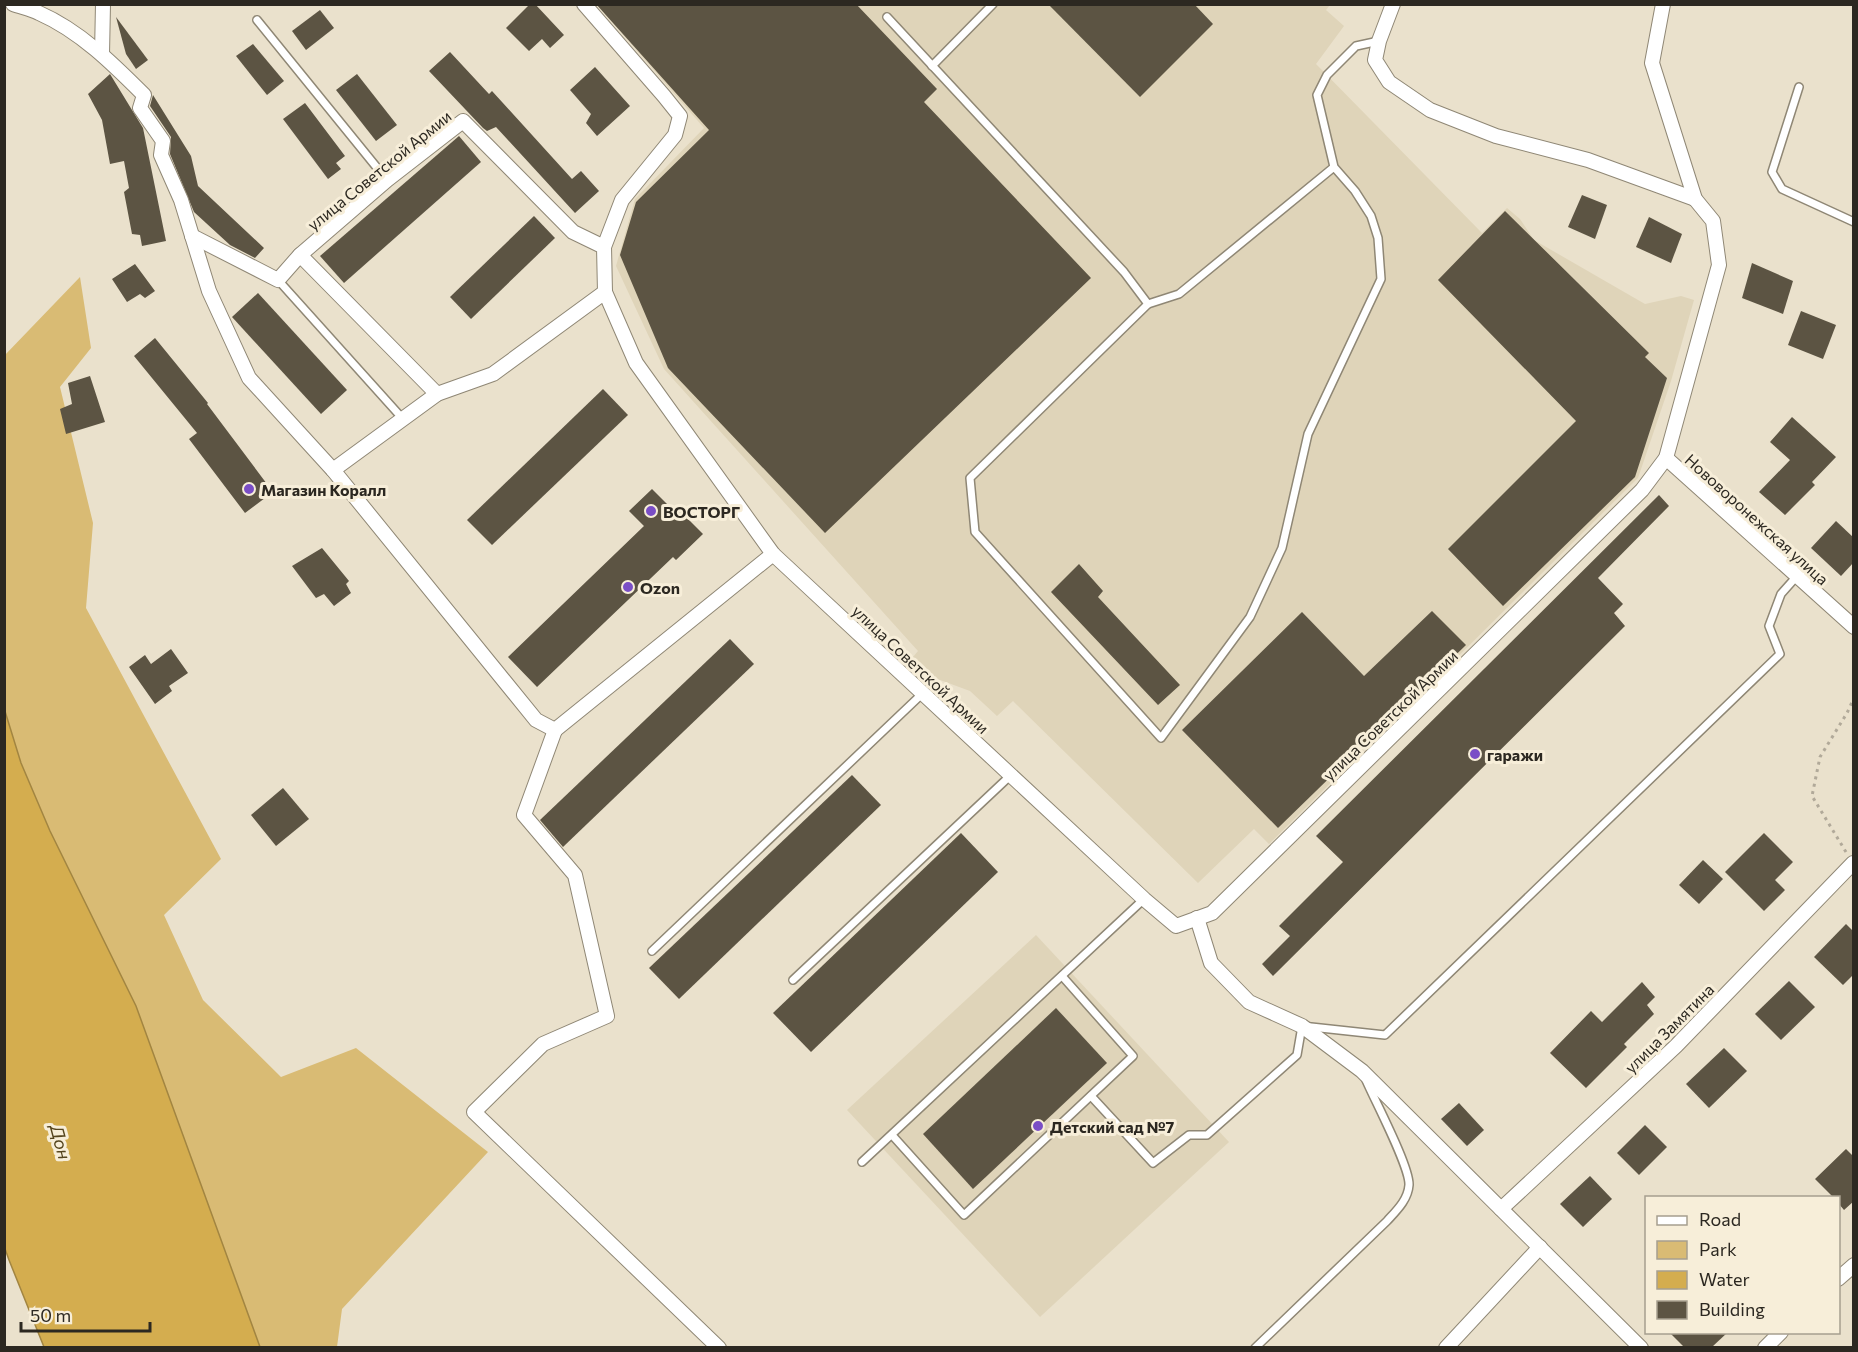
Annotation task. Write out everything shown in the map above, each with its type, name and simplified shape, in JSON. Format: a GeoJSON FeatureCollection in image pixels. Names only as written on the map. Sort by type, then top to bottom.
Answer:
{"type":"FeatureCollection","features":[{"type":"Feature","properties":{"kind":"street"},"geometry":{"type":"LineString","coordinates":[[13,4],[40,13],[102,54],[144,95],[140,108],[163,141],[161,155],[181,200],[209,291],[249,378],[333,470],[536,720],[555,730]]}},
{"type":"Feature","properties":{"kind":"street"},"geometry":{"type":"LineString","coordinates":[[102,54],[103,4]]}},
{"type":"Feature","properties":{"kind":"street"},"geometry":{"type":"LineString","coordinates":[[584,4],[680,116],[675,135],[622,200],[604,247]]}},
{"type":"Feature","properties":{"kind":"street"},"geometry":{"type":"LineString","coordinates":[[1393,4],[1379,41],[1375,60],[1389,82],[1430,110],[1496,136],[1588,160],[1695,199]]}},
{"type":"Feature","properties":{"kind":"street","name":"улица Советской Армии"},"geometry":{"type":"LineString","coordinates":[[278,280],[300,255],[387,180],[464,121],[573,232],[604,247],[605,292],[636,363],[773,554],[1144,899],[1176,926],[1212,913],[1642,490],[1666,458],[1719,265],[1713,221],[1695,199],[1652,63],[1663,4]]}},
{"type":"Feature","properties":{"kind":"street"},"geometry":{"type":"LineString","coordinates":[[192,236],[278,280]]}},
{"type":"Feature","properties":{"kind":"street"},"geometry":{"type":"LineString","coordinates":[[300,255],[436,394]]}},
{"type":"Feature","properties":{"kind":"street"},"geometry":{"type":"LineString","coordinates":[[333,470],[436,394],[493,374],[605,292]]}},
{"type":"Feature","properties":{"kind":"street","name":"Нововоронежская улица"},"geometry":{"type":"LineString","coordinates":[[1666,458],[1854,627]]}},
{"type":"Feature","properties":{"kind":"street"},"geometry":{"type":"LineString","coordinates":[[719,1347],[474,1112],[543,1044],[607,1016],[575,875],[524,815],[555,730],[773,554]]}},
{"type":"Feature","properties":{"kind":"street","name":"улица Замятина"},"geometry":{"type":"LineString","coordinates":[[1501,1209],[1676,1046],[1853,863]]}},
{"type":"Feature","properties":{"kind":"street"},"geometry":{"type":"LineString","coordinates":[[1197,918],[1211,963],[1249,1002],[1302,1026],[1362,1071],[1641,1347]]}},
{"type":"Feature","properties":{"kind":"street"},"geometry":{"type":"LineString","coordinates":[[1446,1347],[1540,1248]]}},
{"type":"Feature","properties":{"kind":"street"},"geometry":{"type":"LineString","coordinates":[[1840,1278],[1854,1265]]}},
{"type":"Feature","properties":{"kind":"street"},"geometry":{"type":"LineString","coordinates":[[1765,1347],[1779,1334]]}},
{"type":"Feature","properties":{"kind":"lane"},"geometry":{"type":"LineString","coordinates":[[932,66],[993,4]]}},
{"type":"Feature","properties":{"kind":"lane"},"geometry":{"type":"LineString","coordinates":[[887,17],[1124,272],[1148,304]]}},
{"type":"Feature","properties":{"kind":"lane"},"geometry":{"type":"LineString","coordinates":[[257,20],[387,180]]}},
{"type":"Feature","properties":{"kind":"lane"},"geometry":{"type":"LineString","coordinates":[[1334,167],[1179,294],[1148,304],[970,478],[975,532],[1161,738],[1250,617],[1282,548],[1308,434],[1381,279],[1378,238],[1371,216],[1355,191],[1334,167],[1317,95],[1327,75],[1356,46],[1379,41]]}},
{"type":"Feature","properties":{"kind":"lane"},"geometry":{"type":"LineString","coordinates":[[1799,87],[1772,172],[1782,189],[1854,222]]}},
{"type":"Feature","properties":{"kind":"lane"},"geometry":{"type":"LineString","coordinates":[[278,280],[403,419]]}},
{"type":"Feature","properties":{"kind":"lane"},"geometry":{"type":"LineString","coordinates":[[1091,1096],[1153,1163],[1190,1135],[1207,1135],[1298,1055],[1302,1026],[1385,1035],[1780,654],[1769,626],[1781,594],[1797,576]]}},
{"type":"Feature","properties":{"kind":"lane"},"geometry":{"type":"LineString","coordinates":[[652,951],[923,693]]}},
{"type":"Feature","properties":{"kind":"lane"},"geometry":{"type":"LineString","coordinates":[[793,980],[1011,775]]}},
{"type":"Feature","properties":{"kind":"lane"},"geometry":{"type":"LineString","coordinates":[[862,1162],[1144,899]]}},
{"type":"Feature","properties":{"kind":"lane"},"geometry":{"type":"LineString","coordinates":[[892,1135],[964,1215],[1133,1056],[1062,976]]}},
{"type":"Feature","properties":{"kind":"lane"},"geometry":{"type":"LineString","coordinates":[[1255,1347],[1380,1228],[1403,1203],[1409,1185],[1406,1169],[1362,1071]]}},
{"type":"Feature","properties":{"kind":"path"},"geometry":{"type":"LineString","coordinates":[[1853,863],[1812,796],[1821,757],[1854,698]]}},
{"type":"Feature","properties":{"kind":"shaded area"},"geometry":{"type":"Polygon","coordinates":[[[597,5],[1330,5],[1326,10],[1344,26],[1316,64],[1482,233],[1507,208],[1520,219],[1534,240],[1645,304],[1681,296],[1694,300],[1671,381],[1638,478],[1269,844],[1254,829],[1198,883],[1013,701],[997,716],[970,691],[932,677],[913,657],[918,651],[664,369],[616,266],[635,199],[704,128],[597,5]]]}},
{"type":"Feature","properties":{"kind":"shaded area","name":"Детский сад №7"},"geometry":{"type":"Polygon","coordinates":[[[1036,935],[1229,1142],[1040,1317],[847,1110],[1036,935]]]}},
{"type":"Feature","properties":{"kind":"green space"},"geometry":{"type":"Polygon","coordinates":[[[80,277],[91,348],[60,387],[93,523],[86,608],[221,859],[164,915],[203,1000],[281,1077],[356,1048],[488,1152],[342,1309],[337,1347],[260,1347],[136,1007],[50,831],[21,763],[4,708],[4,356],[80,277]]]}},
{"type":"Feature","properties":{"kind":"water","name":"Дон"},"geometry":{"type":"Polygon","coordinates":[[[4,708],[21,763],[50,831],[136,1006],[260,1347],[44,1347],[9,1260],[4,1246],[4,708]]]}},
{"type":"Feature","properties":{"kind":"building"},"geometry":{"type":"Polygon","coordinates":[[[530,4],[535,4],[564,35],[550,48],[542,39],[529,51],[506,28],[530,4]]]}},
{"type":"Feature","properties":{"kind":"building"},"geometry":{"type":"Polygon","coordinates":[[[596,4],[856,4],[937,89],[924,102],[1091,278],[825,533],[668,368],[620,255],[636,202],[709,130],[596,4]]]}},
{"type":"Feature","properties":{"kind":"building"},"geometry":{"type":"Polygon","coordinates":[[[1048,4],[1194,4],[1213,24],[1140,97],[1048,4]]]}},
{"type":"Feature","properties":{"kind":"building"},"geometry":{"type":"Polygon","coordinates":[[[320,10],[334,28],[306,50],[292,31],[320,10]]]}},
{"type":"Feature","properties":{"kind":"building"},"geometry":{"type":"Polygon","coordinates":[[[116,17],[148,60],[136,69],[126,54],[116,17]]]}},
{"type":"Feature","properties":{"kind":"building"},"geometry":{"type":"Polygon","coordinates":[[[253,44],[284,81],[267,95],[236,56],[253,44]]]}},
{"type":"Feature","properties":{"kind":"building"},"geometry":{"type":"Polygon","coordinates":[[[450,52],[489,94],[492,91],[572,179],[581,171],[599,191],[575,213],[496,127],[487,131],[483,128],[429,71],[450,52]]]}},
{"type":"Feature","properties":{"kind":"building"},"geometry":{"type":"Polygon","coordinates":[[[595,67],[630,106],[597,136],[586,123],[591,114],[570,90],[595,67]]]}},
{"type":"Feature","properties":{"kind":"building"},"geometry":{"type":"Polygon","coordinates":[[[110,74],[143,128],[166,241],[142,246],[140,235],[132,234],[124,192],[129,188],[124,161],[110,164],[102,120],[88,94],[110,74]]]}},
{"type":"Feature","properties":{"kind":"building"},"geometry":{"type":"Polygon","coordinates":[[[357,74],[397,125],[376,141],[336,90],[357,74]]]}},
{"type":"Feature","properties":{"kind":"building"},"geometry":{"type":"Polygon","coordinates":[[[153,95],[191,156],[198,186],[264,248],[255,258],[230,245],[194,212],[170,154],[171,137],[150,106],[153,95]]]}},
{"type":"Feature","properties":{"kind":"building"},"geometry":{"type":"Polygon","coordinates":[[[305,103],[345,156],[336,163],[341,169],[328,179],[283,119],[305,103]]]}},
{"type":"Feature","properties":{"kind":"building"},"geometry":{"type":"Polygon","coordinates":[[[459,136],[481,162],[344,283],[320,256],[459,136]]]}},
{"type":"Feature","properties":{"kind":"building"},"geometry":{"type":"Polygon","coordinates":[[[1582,195],[1607,205],[1595,239],[1568,227],[1582,195]]]}},
{"type":"Feature","properties":{"kind":"building"},"geometry":{"type":"Polygon","coordinates":[[[1505,211],[1649,353],[1645,357],[1667,378],[1635,477],[1503,606],[1448,549],[1576,421],[1438,280],[1505,211]]]}},
{"type":"Feature","properties":{"kind":"building"},"geometry":{"type":"Polygon","coordinates":[[[534,216],[555,238],[471,319],[450,297],[534,216]]]}},
{"type":"Feature","properties":{"kind":"building"},"geometry":{"type":"Polygon","coordinates":[[[1649,217],[1682,234],[1671,263],[1636,247],[1649,217]]]}},
{"type":"Feature","properties":{"kind":"building"},"geometry":{"type":"Polygon","coordinates":[[[1752,263],[1793,281],[1783,314],[1742,298],[1752,263]]]}},
{"type":"Feature","properties":{"kind":"building"},"geometry":{"type":"Polygon","coordinates":[[[135,264],[155,291],[145,298],[140,294],[127,302],[112,279],[135,264]]]}},
{"type":"Feature","properties":{"kind":"building"},"geometry":{"type":"Polygon","coordinates":[[[258,293],[347,390],[321,414],[232,317],[258,293]]]}},
{"type":"Feature","properties":{"kind":"building"},"geometry":{"type":"Polygon","coordinates":[[[1801,311],[1836,325],[1823,359],[1788,345],[1801,311]]]}},
{"type":"Feature","properties":{"kind":"building"},"geometry":{"type":"Polygon","coordinates":[[[155,338],[208,403],[273,492],[245,513],[189,439],[197,433],[134,356],[155,338]]]}},
{"type":"Feature","properties":{"kind":"building"},"geometry":{"type":"Polygon","coordinates":[[[90,376],[105,422],[66,434],[60,409],[72,404],[68,383],[90,376]]]}},
{"type":"Feature","properties":{"kind":"building"},"geometry":{"type":"Polygon","coordinates":[[[603,389],[628,415],[492,545],[467,520],[603,389]]]}},
{"type":"Feature","properties":{"kind":"building"},"geometry":{"type":"Polygon","coordinates":[[[1792,417],[1836,457],[1812,482],[1815,485],[1785,515],[1759,492],[1790,460],[1770,442],[1792,417]]]}},
{"type":"Feature","properties":{"kind":"building"},"geometry":{"type":"Polygon","coordinates":[[[652,489],[673,510],[676,507],[703,534],[676,560],[673,557],[537,687],[508,657],[644,526],[629,511],[652,489]]]}},
{"type":"Feature","properties":{"kind":"building"},"geometry":{"type":"Polygon","coordinates":[[[1659,495],[1669,506],[1598,578],[1623,604],[1614,613],[1625,626],[1273,976],[1262,964],[1290,936],[1279,926],[1343,862],[1316,836],[1659,495]]]}},
{"type":"Feature","properties":{"kind":"building"},"geometry":{"type":"Polygon","coordinates":[[[1836,521],[1854,538],[1854,562],[1841,576],[1811,548],[1836,521]]]}},
{"type":"Feature","properties":{"kind":"building"},"geometry":{"type":"Polygon","coordinates":[[[322,548],[349,581],[346,584],[351,593],[334,606],[324,594],[316,598],[292,566],[322,548]]]}},
{"type":"Feature","properties":{"kind":"building"},"geometry":{"type":"Polygon","coordinates":[[[1079,564],[1103,591],[1098,597],[1180,685],[1158,705],[1051,592],[1079,564]]]}},
{"type":"Feature","properties":{"kind":"building"},"geometry":{"type":"Polygon","coordinates":[[[1432,611],[1466,645],[1278,828],[1182,730],[1302,612],[1364,676],[1432,611]]]}},
{"type":"Feature","properties":{"kind":"building"},"geometry":{"type":"Polygon","coordinates":[[[730,639],[754,664],[563,847],[540,820],[730,639]]]}},
{"type":"Feature","properties":{"kind":"building"},"geometry":{"type":"Polygon","coordinates":[[[171,649],[188,673],[169,686],[172,691],[155,704],[129,667],[145,655],[151,664],[171,649]]]}},
{"type":"Feature","properties":{"kind":"building"},"geometry":{"type":"Polygon","coordinates":[[[852,775],[881,805],[679,999],[649,968],[852,775]]]}},
{"type":"Feature","properties":{"kind":"building"},"geometry":{"type":"Polygon","coordinates":[[[283,788],[309,819],[276,846],[251,815],[283,788]]]}},
{"type":"Feature","properties":{"kind":"building"},"geometry":{"type":"Polygon","coordinates":[[[961,833],[998,872],[811,1052],[773,1013],[961,833]]]}},
{"type":"Feature","properties":{"kind":"building"},"geometry":{"type":"Polygon","coordinates":[[[1764,833],[1793,862],[1775,880],[1785,890],[1764,911],[1725,872],[1764,833]]]}},
{"type":"Feature","properties":{"kind":"building"},"geometry":{"type":"Polygon","coordinates":[[[1703,860],[1723,879],[1699,904],[1679,885],[1703,860]]]}},
{"type":"Feature","properties":{"kind":"building"},"geometry":{"type":"Polygon","coordinates":[[[1846,924],[1854,932],[1854,974],[1843,985],[1814,957],[1846,924]]]}},
{"type":"Feature","properties":{"kind":"building"},"geometry":{"type":"Polygon","coordinates":[[[1789,981],[1815,1007],[1781,1040],[1755,1014],[1789,981]]]}},
{"type":"Feature","properties":{"kind":"building"},"geometry":{"type":"Polygon","coordinates":[[[1642,982],[1655,997],[1647,1005],[1654,1014],[1624,1044],[1627,1047],[1586,1088],[1550,1053],[1591,1011],[1602,1022],[1642,982]]]}},
{"type":"Feature","properties":{"kind":"building"},"geometry":{"type":"Polygon","coordinates":[[[1056,1008],[1107,1063],[973,1189],[923,1134],[1056,1008]]]}},
{"type":"Feature","properties":{"kind":"building"},"geometry":{"type":"Polygon","coordinates":[[[1724,1048],[1747,1071],[1709,1108],[1686,1084],[1724,1048]]]}},
{"type":"Feature","properties":{"kind":"building"},"geometry":{"type":"Polygon","coordinates":[[[1459,1103],[1484,1130],[1467,1146],[1441,1119],[1459,1103]]]}},
{"type":"Feature","properties":{"kind":"building"},"geometry":{"type":"Polygon","coordinates":[[[1645,1125],[1667,1147],[1639,1175],[1617,1153],[1645,1125]]]}},
{"type":"Feature","properties":{"kind":"building"},"geometry":{"type":"Polygon","coordinates":[[[1846,1149],[1854,1157],[1854,1201],[1844,1210],[1840,1205],[1840,1196],[1832,1196],[1815,1179],[1846,1149]]]}},
{"type":"Feature","properties":{"kind":"building"},"geometry":{"type":"Polygon","coordinates":[[[1590,1176],[1612,1199],[1583,1227],[1560,1204],[1590,1176]]]}},
{"type":"Feature","properties":{"kind":"building"},"geometry":{"type":"Polygon","coordinates":[[[1671,1334],[1726,1334],[1712,1347],[1684,1347],[1671,1334]]]}},
{"type":"Feature","properties":{"kind":"place","name":"Магазин Коралл"},"geometry":{"type":"Point","coordinates":[249,489]}},
{"type":"Feature","properties":{"kind":"place","name":"ВОСТОРГ"},"geometry":{"type":"Point","coordinates":[651,511]}},
{"type":"Feature","properties":{"kind":"place","name":"Ozon"},"geometry":{"type":"Point","coordinates":[628,587]}},
{"type":"Feature","properties":{"kind":"place","name":"гаражи"},"geometry":{"type":"Point","coordinates":[1475,754]}},
{"type":"Feature","properties":{"kind":"place","name":"Детский сад №7"},"geometry":{"type":"Point","coordinates":[1038,1126]}}]}
